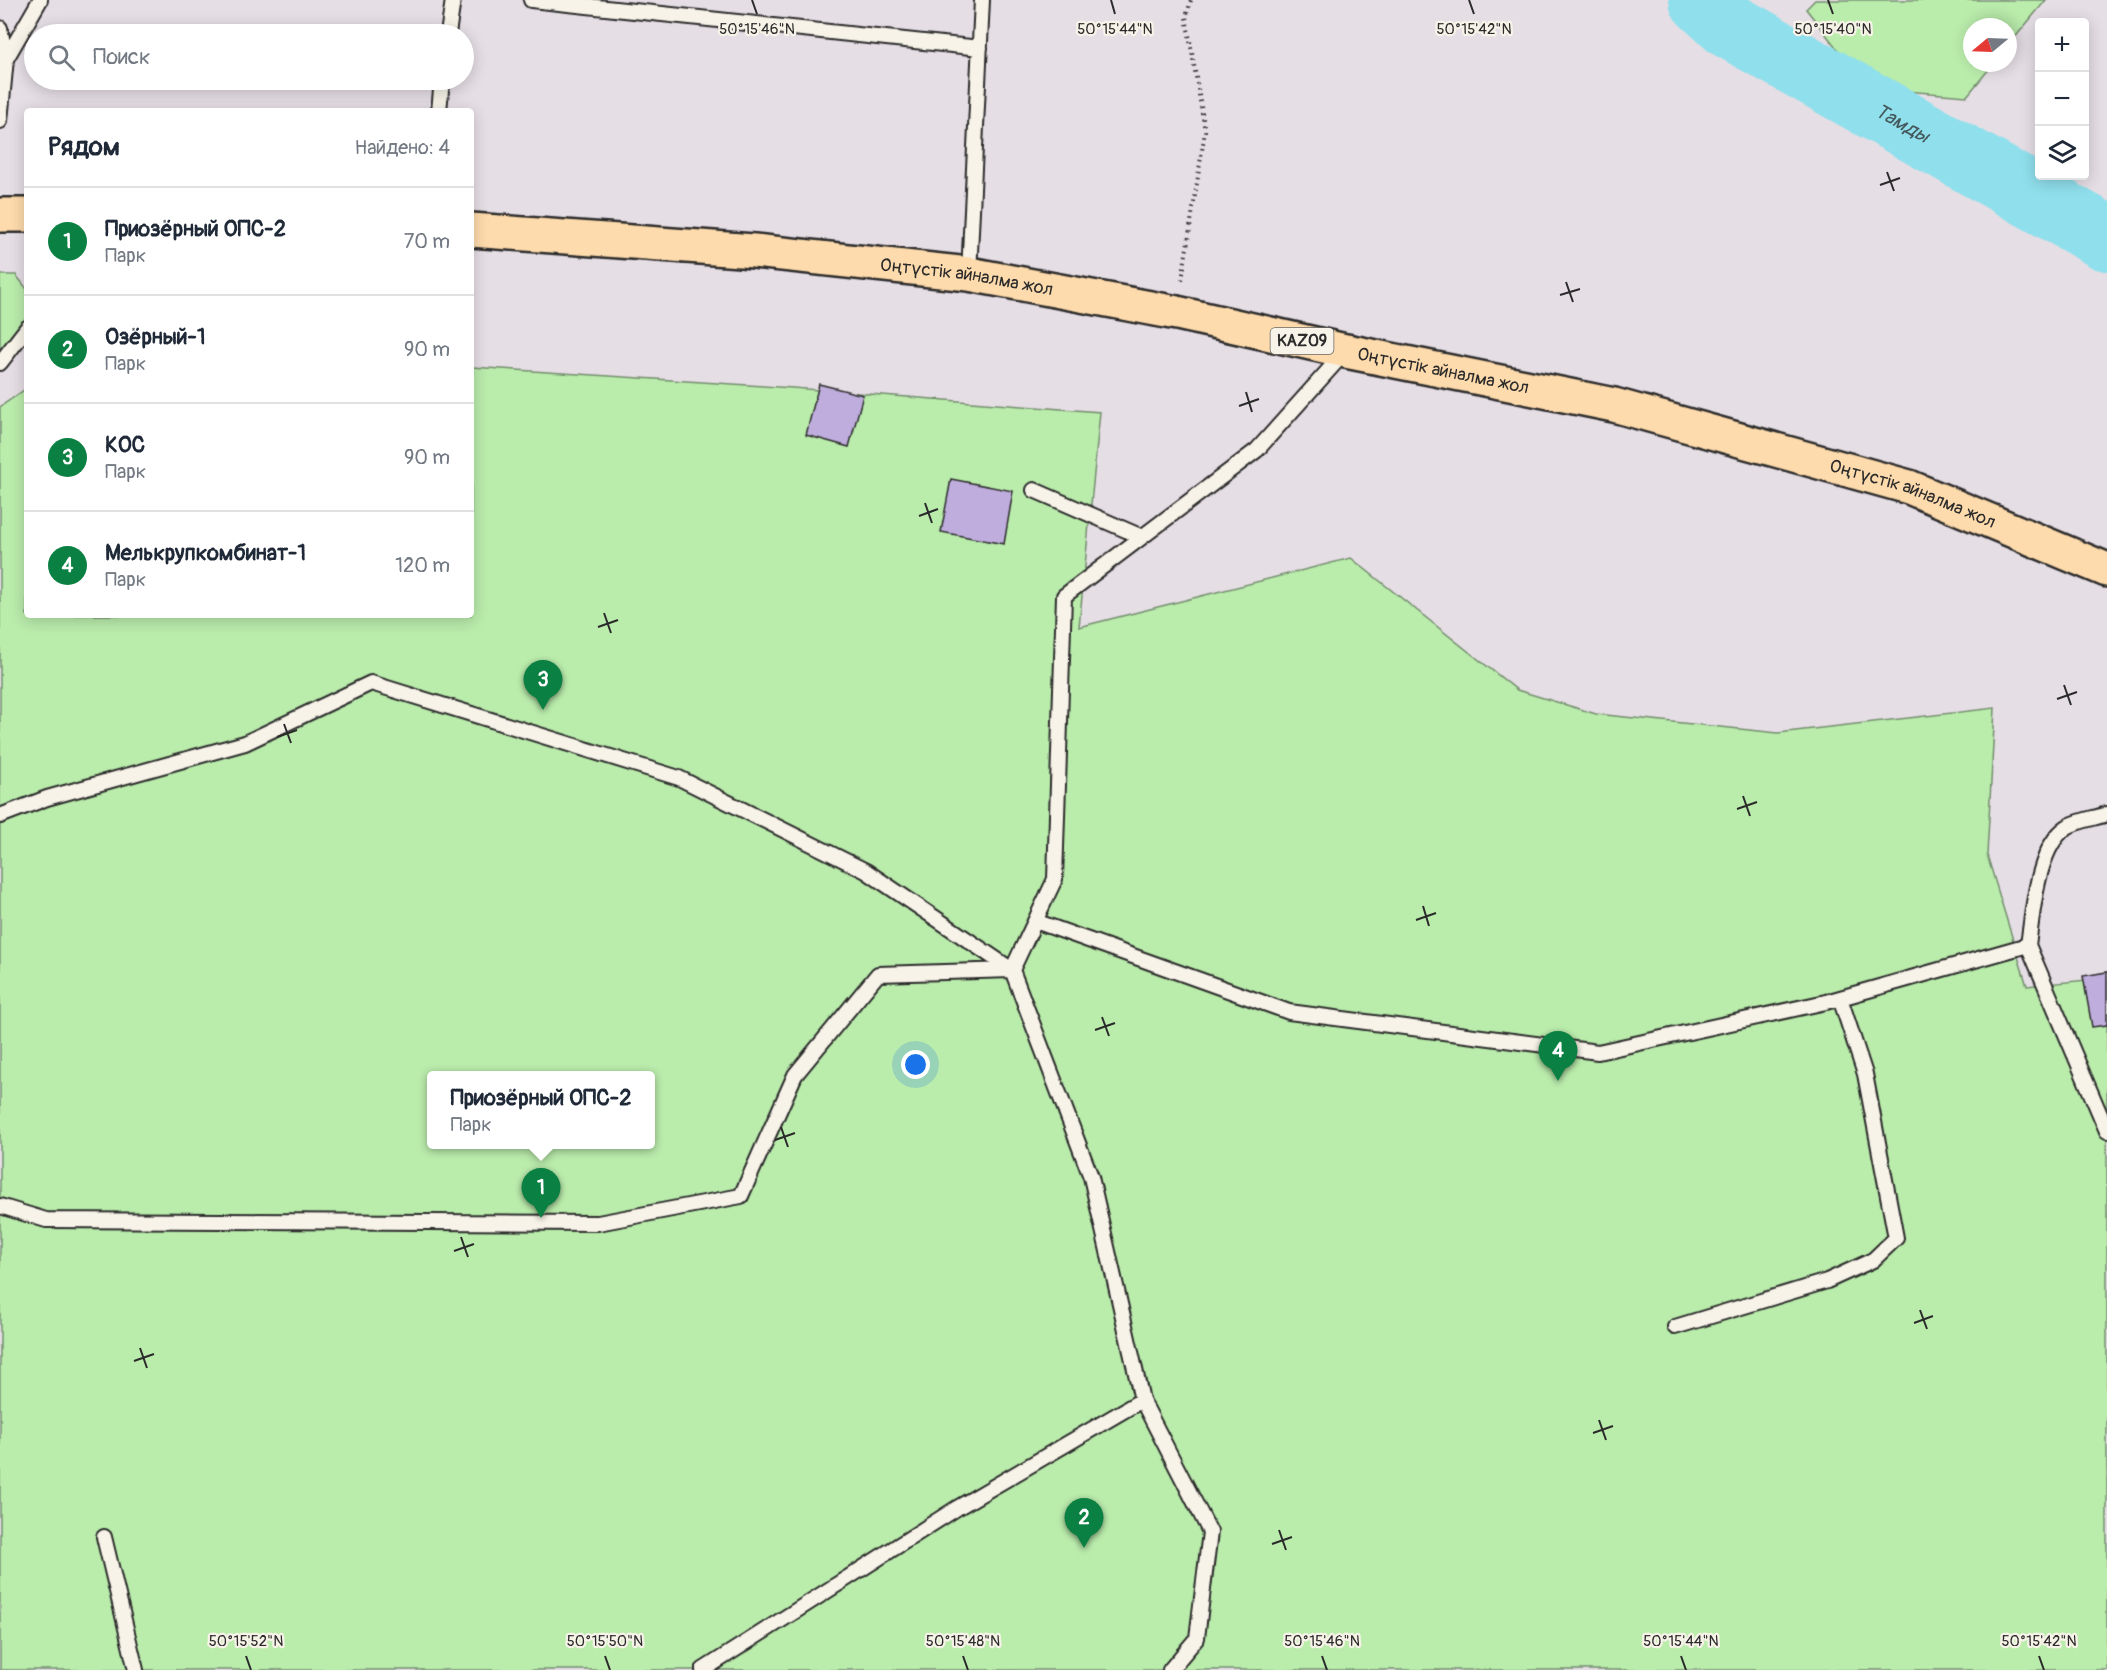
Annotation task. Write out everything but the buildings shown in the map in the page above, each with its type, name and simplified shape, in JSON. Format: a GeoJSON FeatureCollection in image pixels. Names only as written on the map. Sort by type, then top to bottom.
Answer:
{"type":"FeatureCollection","features":[{"type":"Feature","properties":{"kind":"highway"},"geometry":{"type":"LineString","coordinates":[[0,215],[24,215]]}},
{"type":"Feature","properties":{"kind":"highway","name":"Оңтүстік айналма жол"},"geometry":{"type":"LineString","coordinates":[[474,230],[754,251],[969,274],[1177,313],[1346,351],[1614,405],[1909,487],[2107,570]]}},
{"type":"Feature","properties":{"kind":"lane"},"geometry":{"type":"LineString","coordinates":[[26,24],[40,0]]}},
{"type":"Feature","properties":{"kind":"lane"},"geometry":{"type":"LineString","coordinates":[[449,24],[453,0]]}},
{"type":"Feature","properties":{"kind":"lane"},"geometry":{"type":"LineString","coordinates":[[531,0],[980,48]]}},
{"type":"Feature","properties":{"kind":"lane"},"geometry":{"type":"LineString","coordinates":[[969,274],[982,0]]}},
{"type":"Feature","properties":{"kind":"lane"},"geometry":{"type":"LineString","coordinates":[[0,28],[6,60],[0,120]]}},
{"type":"Feature","properties":{"kind":"lane"},"geometry":{"type":"LineString","coordinates":[[6,60],[24,28]]}},
{"type":"Feature","properties":{"kind":"lane"},"geometry":{"type":"LineString","coordinates":[[439,108],[441,90]]}},
{"type":"Feature","properties":{"kind":"lane"},"geometry":{"type":"LineString","coordinates":[[0,363],[24,332]]}},
{"type":"Feature","properties":{"kind":"lane"},"geometry":{"type":"LineString","coordinates":[[1012,970],[1055,879],[1064,596],[1257,450],[1346,351]]}},
{"type":"Feature","properties":{"kind":"lane"},"geometry":{"type":"LineString","coordinates":[[1034,490],[1142,537]]}},
{"type":"Feature","properties":{"kind":"lane"},"geometry":{"type":"LineString","coordinates":[[0,816],[47,798],[245,743],[370,683],[679,778],[866,871],[1012,970],[1091,1178],[1142,1400],[1210,1532],[1197,1638],[1170,1670]]}},
{"type":"Feature","properties":{"kind":"lane"},"geometry":{"type":"LineString","coordinates":[[2107,814],[2067,827],[2049,848],[2036,888],[2028,945],[2107,1131]]}},
{"type":"Feature","properties":{"kind":"lane"},"geometry":{"type":"LineString","coordinates":[[1035,921],[1289,1012],[1598,1052],[1840,998],[2028,945]]}},
{"type":"Feature","properties":{"kind":"lane"},"geometry":{"type":"LineString","coordinates":[[0,1206],[46,1220],[598,1223],[741,1196],[795,1075],[878,974],[1012,970]]}},
{"type":"Feature","properties":{"kind":"lane"},"geometry":{"type":"LineString","coordinates":[[1675,1328],[1827,1281],[1873,1260],[1896,1238],[1865,1074],[1840,998]]}},
{"type":"Feature","properties":{"kind":"lane"},"geometry":{"type":"LineString","coordinates":[[702,1670],[957,1508],[1142,1400]]}},
{"type":"Feature","properties":{"kind":"lane"},"geometry":{"type":"LineString","coordinates":[[104,1537],[136,1670]]}},
{"type":"Feature","properties":{"kind":"path"},"geometry":{"type":"LineString","coordinates":[[1177,313],[1205,131],[1186,17],[1191,0]]}},
{"type":"Feature","properties":{"kind":"green space"},"geometry":{"type":"Polygon","coordinates":[[[1815,0],[2046,0],[2017,35],[2017,18],[1963,18],[1963,72],[1987,72],[1967,96],[1868,88],[1806,9],[1815,0]]]}},
{"type":"Feature","properties":{"kind":"green space"},"geometry":{"type":"Polygon","coordinates":[[[0,275],[16,275],[24,285],[24,332],[0,363],[0,275]]]}},
{"type":"Feature","properties":{"kind":"green space"},"geometry":{"type":"Polygon","coordinates":[[[474,367],[793,388],[1100,412],[1079,627],[1351,558],[1517,690],[1596,714],[1778,733],[1995,708],[1987,855],[2027,986],[2107,978],[2107,1670],[0,1670],[0,407],[24,390],[24,618],[474,618],[474,367]]]}},
{"type":"Feature","properties":{"kind":"waterway","name":"Тамды"},"geometry":{"type":"LineString","coordinates":[[1702,0],[1730,26],[2107,238]]}},
{"type":"Feature","properties":{"kind":"place","name":"КОС"},"geometry":{"type":"Point","coordinates":[543,710]}},
{"type":"Feature","properties":{"kind":"place","name":"Мелькрупкомбинат-1"},"geometry":{"type":"Point","coordinates":[1558,1081]}},
{"type":"Feature","properties":{"kind":"place","name":"Приозёрный ОПС-2"},"geometry":{"type":"Point","coordinates":[541,1218]}},
{"type":"Feature","properties":{"kind":"place","name":"Озёрный-1"},"geometry":{"type":"Point","coordinates":[1084,1548]}}]}
